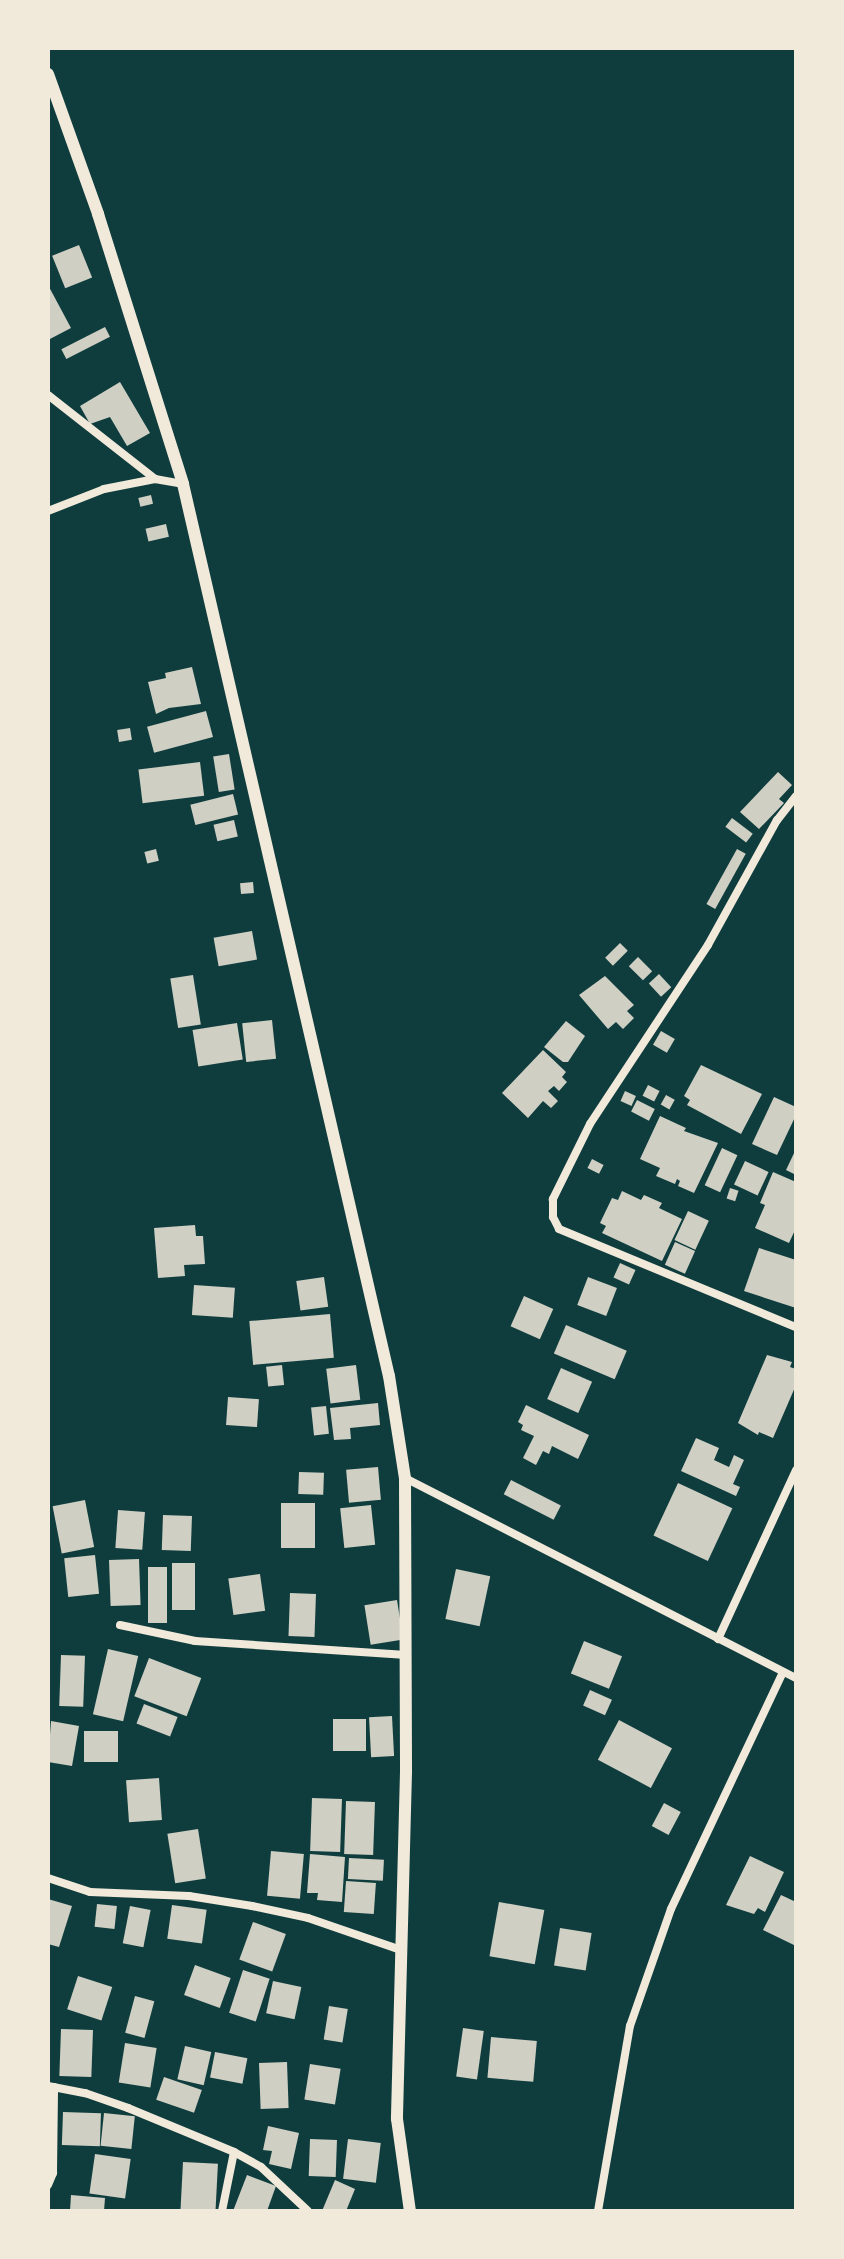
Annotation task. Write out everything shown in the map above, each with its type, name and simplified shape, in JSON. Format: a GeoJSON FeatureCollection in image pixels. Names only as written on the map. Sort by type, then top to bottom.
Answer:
{"type":"FeatureCollection","features":[{"type":"Feature","properties":{"kind":"street"},"geometry":{"type":"LineString","coordinates":[[48,74],[98,214],[183,484],[389,1376],[405,1478],[407,1655],[397,2119],[410,2211]]}},
{"type":"Feature","properties":{"kind":"street"},"geometry":{"type":"LineString","coordinates":[[48,395],[155,479]]}},
{"type":"Feature","properties":{"kind":"street"},"geometry":{"type":"LineString","coordinates":[[48,511],[104,489],[155,479],[183,484]]}},
{"type":"Feature","properties":{"kind":"street"},"geometry":{"type":"LineString","coordinates":[[796,796],[777,820],[708,945],[590,1124],[553,1199],[553,1217],[559,1229],[796,1327]]}},
{"type":"Feature","properties":{"kind":"street"},"geometry":{"type":"LineString","coordinates":[[718,1639],[796,1470]]}},
{"type":"Feature","properties":{"kind":"street"},"geometry":{"type":"LineString","coordinates":[[405,1478],[796,1678]]}},
{"type":"Feature","properties":{"kind":"street"},"geometry":{"type":"LineString","coordinates":[[120,1625],[195,1641],[407,1655]]}},
{"type":"Feature","properties":{"kind":"street"},"geometry":{"type":"LineString","coordinates":[[598,2211],[630,2026],[671,1909],[783,1672]]}},
{"type":"Feature","properties":{"kind":"street"},"geometry":{"type":"LineString","coordinates":[[48,1878],[90,1892],[189,1896],[252,1906],[308,1918],[401,1950]]}},
{"type":"Feature","properties":{"kind":"street"},"geometry":{"type":"LineString","coordinates":[[48,2185],[53,2173],[51,2086],[128,2108],[234,2152],[261,2167],[308,2211]]}},
{"type":"Feature","properties":{"kind":"street"},"geometry":{"type":"LineString","coordinates":[[222,2211],[234,2152]]}},
{"type":"Feature","properties":{"kind":"building"},"geometry":{"type":"Polygon","coordinates":[[[79,245],[92,277],[65,288],[52,256],[79,245]]]}},
{"type":"Feature","properties":{"kind":"building"},"geometry":{"type":"Polygon","coordinates":[[[48,285],[71,328],[48,340],[48,285]]]}},
{"type":"Feature","properties":{"kind":"building"},"geometry":{"type":"Polygon","coordinates":[[[105,327],[110,337],[66,359],[61,349],[105,327]]]}},
{"type":"Feature","properties":{"kind":"building"},"geometry":{"type":"Polygon","coordinates":[[[120,382],[150,433],[127,446],[110,417],[90,424],[80,406],[120,382]]]}},
{"type":"Feature","properties":{"kind":"building"},"geometry":{"type":"Polygon","coordinates":[[[151,495],[153,504],[140,507],[138,498],[151,495]]]}},
{"type":"Feature","properties":{"kind":"building"},"geometry":{"type":"Polygon","coordinates":[[[166,524],[169,537],[148,541],[146,529],[166,524]]]}},
{"type":"Feature","properties":{"kind":"building"},"geometry":{"type":"Polygon","coordinates":[[[192,667],[201,704],[169,708],[156,714],[148,682],[166,678],[165,673],[192,667]]]}},
{"type":"Feature","properties":{"kind":"building"},"geometry":{"type":"Polygon","coordinates":[[[206,711],[213,737],[154,753],[147,727],[206,711]]]}},
{"type":"Feature","properties":{"kind":"building"},"geometry":{"type":"Polygon","coordinates":[[[130,728],[132,740],[119,742],[117,730],[130,728]]]}},
{"type":"Feature","properties":{"kind":"building"},"geometry":{"type":"Polygon","coordinates":[[[229,754],[235,790],[219,792],[213,757],[229,754]]]}},
{"type":"Feature","properties":{"kind":"building"},"geometry":{"type":"Polygon","coordinates":[[[200,762],[204,796],[143,803],[138,770],[200,762]]]}},
{"type":"Feature","properties":{"kind":"building"},"geometry":{"type":"Polygon","coordinates":[[[778,772],[792,785],[779,799],[784,803],[759,829],[740,812],[778,772]]]}},
{"type":"Feature","properties":{"kind":"building"},"geometry":{"type":"Polygon","coordinates":[[[233,794],[238,814],[195,825],[190,805],[233,794]]]}},
{"type":"Feature","properties":{"kind":"building"},"geometry":{"type":"Polygon","coordinates":[[[732,818],[753,834],[746,842],[725,827],[732,818]]]}},
{"type":"Feature","properties":{"kind":"building"},"geometry":{"type":"Polygon","coordinates":[[[234,820],[238,837],[217,841],[214,825],[234,820]]]}},
{"type":"Feature","properties":{"kind":"building"},"geometry":{"type":"Polygon","coordinates":[[[156,849],[159,861],[147,864],[144,852],[156,849]]]}},
{"type":"Feature","properties":{"kind":"building"},"geometry":{"type":"Polygon","coordinates":[[[737,849],[746,854],[715,909],[706,904],[737,849]]]}},
{"type":"Feature","properties":{"kind":"building"},"geometry":{"type":"Polygon","coordinates":[[[253,882],[254,893],[241,894],[240,883],[253,882]]]}},
{"type":"Feature","properties":{"kind":"building"},"geometry":{"type":"Polygon","coordinates":[[[252,931],[257,960],[219,966],[214,938],[252,931]]]}},
{"type":"Feature","properties":{"kind":"building"},"geometry":{"type":"Polygon","coordinates":[[[620,943],[628,951],[613,966],[605,958],[620,943]]]}},
{"type":"Feature","properties":{"kind":"building"},"geometry":{"type":"Polygon","coordinates":[[[638,957],[652,971],[643,980],[629,966],[638,957]]]}},
{"type":"Feature","properties":{"kind":"building"},"geometry":{"type":"Polygon","coordinates":[[[659,974],[671,987],[661,997],[649,984],[659,974]]]}},
{"type":"Feature","properties":{"kind":"building"},"geometry":{"type":"Polygon","coordinates":[[[193,975],[201,1024],[178,1028],[170,979],[193,975]]]}},
{"type":"Feature","properties":{"kind":"building"},"geometry":{"type":"Polygon","coordinates":[[[605,976],[634,1005],[627,1011],[634,1018],[623,1029],[616,1022],[608,1029],[579,995],[605,976]]]}},
{"type":"Feature","properties":{"kind":"building"},"geometry":{"type":"Polygon","coordinates":[[[272,1020],[276,1059],[246,1062],[242,1023],[272,1020]]]}},
{"type":"Feature","properties":{"kind":"building"},"geometry":{"type":"Polygon","coordinates":[[[566,1021],[585,1036],[568,1062],[563,1062],[544,1047],[566,1021]]]}},
{"type":"Feature","properties":{"kind":"building"},"geometry":{"type":"Polygon","coordinates":[[[237,1023],[243,1060],[198,1067],[193,1030],[237,1023]]]}},
{"type":"Feature","properties":{"kind":"building"},"geometry":{"type":"Polygon","coordinates":[[[661,1031],[675,1039],[667,1053],[653,1045],[661,1031]]]}},
{"type":"Feature","properties":{"kind":"building"},"geometry":{"type":"Polygon","coordinates":[[[543,1050],[566,1072],[562,1077],[567,1082],[559,1091],[554,1086],[548,1091],[558,1101],[551,1108],[543,1101],[528,1118],[502,1093],[543,1050]]]}},
{"type":"Feature","properties":{"kind":"building"},"geometry":{"type":"Polygon","coordinates":[[[701,1065],[762,1094],[741,1134],[687,1105],[690,1100],[684,1096],[701,1065]]]}},
{"type":"Feature","properties":{"kind":"building"},"geometry":{"type":"Polygon","coordinates":[[[648,1085],[660,1091],[654,1102],[643,1096],[648,1085]]]}},
{"type":"Feature","properties":{"kind":"building"},"geometry":{"type":"Polygon","coordinates":[[[625,1091],[636,1096],[631,1106],[621,1101],[625,1091]]]}},
{"type":"Feature","properties":{"kind":"building"},"geometry":{"type":"Polygon","coordinates":[[[666,1095],[675,1100],[669,1109],[661,1105],[666,1095]]]}},
{"type":"Feature","properties":{"kind":"building"},"geometry":{"type":"Polygon","coordinates":[[[774,1097],[796,1107],[796,1115],[777,1155],[752,1144],[774,1097]]]}},
{"type":"Feature","properties":{"kind":"building"},"geometry":{"type":"Polygon","coordinates":[[[637,1100],[655,1109],[649,1121],[631,1112],[637,1100]]]}},
{"type":"Feature","properties":{"kind":"building"},"geometry":{"type":"Polygon","coordinates":[[[660,1116],[686,1128],[684,1131],[718,1143],[694,1193],[678,1186],[680,1181],[677,1179],[675,1184],[656,1176],[660,1168],[640,1159],[660,1116]]]}},
{"type":"Feature","properties":{"kind":"building"},"geometry":{"type":"Polygon","coordinates":[[[722,1148],[737,1155],[720,1192],[705,1185],[722,1148]]]}},
{"type":"Feature","properties":{"kind":"building"},"geometry":{"type":"Polygon","coordinates":[[[796,1149],[796,1175],[786,1170],[796,1149]]]}},
{"type":"Feature","properties":{"kind":"building"},"geometry":{"type":"Polygon","coordinates":[[[592,1159],[604,1165],[599,1174],[587,1168],[592,1159]]]}},
{"type":"Feature","properties":{"kind":"building"},"geometry":{"type":"Polygon","coordinates":[[[745,1161],[769,1172],[758,1196],[734,1185],[745,1161]]]}},
{"type":"Feature","properties":{"kind":"building"},"geometry":{"type":"Polygon","coordinates":[[[773,1172],[796,1182],[796,1228],[789,1243],[755,1228],[765,1205],[760,1203],[773,1172]]]}},
{"type":"Feature","properties":{"kind":"building"},"geometry":{"type":"Polygon","coordinates":[[[730,1188],[739,1191],[735,1201],[727,1198],[730,1188]]]}},
{"type":"Feature","properties":{"kind":"building"},"geometry":{"type":"Polygon","coordinates":[[[622,1191],[641,1200],[644,1195],[662,1203],[659,1208],[682,1219],[662,1261],[602,1233],[606,1226],[600,1223],[612,1198],[618,1200],[622,1191]]]}},
{"type":"Feature","properties":{"kind":"building"},"geometry":{"type":"Polygon","coordinates":[[[688,1211],[709,1221],[695,1250],[674,1240],[688,1211]]]}},
{"type":"Feature","properties":{"kind":"building"},"geometry":{"type":"Polygon","coordinates":[[[195,1225],[196,1236],[203,1236],[205,1264],[184,1265],[185,1276],[158,1278],[154,1228],[195,1225]]]}},
{"type":"Feature","properties":{"kind":"building"},"geometry":{"type":"Polygon","coordinates":[[[675,1242],[695,1251],[685,1274],[665,1265],[675,1242]]]}},
{"type":"Feature","properties":{"kind":"building"},"geometry":{"type":"Polygon","coordinates":[[[759,1248],[796,1260],[796,1308],[744,1291],[759,1248]]]}},
{"type":"Feature","properties":{"kind":"building"},"geometry":{"type":"Polygon","coordinates":[[[620,1263],[636,1270],[629,1285],[613,1278],[620,1263]]]}},
{"type":"Feature","properties":{"kind":"building"},"geometry":{"type":"Polygon","coordinates":[[[324,1277],[328,1307],[300,1311],[296,1281],[324,1277]]]}},
{"type":"Feature","properties":{"kind":"building"},"geometry":{"type":"Polygon","coordinates":[[[588,1277],[617,1288],[606,1316],[577,1305],[588,1277]]]}},
{"type":"Feature","properties":{"kind":"building"},"geometry":{"type":"Polygon","coordinates":[[[194,1285],[235,1288],[233,1318],[192,1315],[194,1285]]]}},
{"type":"Feature","properties":{"kind":"building"},"geometry":{"type":"Polygon","coordinates":[[[524,1296],[553,1309],[540,1339],[511,1326],[524,1296]]]}},
{"type":"Feature","properties":{"kind":"building"},"geometry":{"type":"Polygon","coordinates":[[[330,1314],[334,1358],[253,1365],[249,1321],[330,1314]]]}},
{"type":"Feature","properties":{"kind":"building"},"geometry":{"type":"Polygon","coordinates":[[[566,1325],[627,1351],[615,1379],[554,1354],[566,1325]]]}},
{"type":"Feature","properties":{"kind":"building"},"geometry":{"type":"Polygon","coordinates":[[[767,1355],[792,1362],[790,1367],[796,1369],[796,1385],[773,1438],[759,1432],[758,1435],[738,1423],[767,1355]]]}},
{"type":"Feature","properties":{"kind":"building"},"geometry":{"type":"Polygon","coordinates":[[[282,1365],[284,1385],[268,1387],[266,1367],[282,1365]]]}},
{"type":"Feature","properties":{"kind":"building"},"geometry":{"type":"Polygon","coordinates":[[[356,1365],[360,1400],[330,1403],[326,1369],[356,1365]]]}},
{"type":"Feature","properties":{"kind":"building"},"geometry":{"type":"Polygon","coordinates":[[[561,1368],[592,1382],[578,1413],[547,1399],[561,1368]]]}},
{"type":"Feature","properties":{"kind":"building"},"geometry":{"type":"Polygon","coordinates":[[[228,1397],[259,1399],[257,1427],[226,1425],[228,1397]]]}},
{"type":"Feature","properties":{"kind":"building"},"geometry":{"type":"Polygon","coordinates":[[[378,1403],[380,1425],[350,1428],[351,1439],[334,1440],[330,1408],[378,1403]]]}},
{"type":"Feature","properties":{"kind":"building"},"geometry":{"type":"Polygon","coordinates":[[[526,1405],[589,1435],[578,1459],[552,1446],[549,1454],[543,1451],[536,1465],[523,1458],[534,1436],[521,1430],[523,1425],[518,1422],[526,1405]]]}},
{"type":"Feature","properties":{"kind":"building"},"geometry":{"type":"Polygon","coordinates":[[[326,1406],[329,1434],[314,1435],[311,1408],[326,1406]]]}},
{"type":"Feature","properties":{"kind":"building"},"geometry":{"type":"Polygon","coordinates":[[[696,1438],[719,1448],[714,1460],[729,1467],[734,1455],[744,1460],[733,1484],[740,1487],[736,1496],[681,1471],[696,1438]]]}},
{"type":"Feature","properties":{"kind":"building"},"geometry":{"type":"Polygon","coordinates":[[[378,1467],[381,1500],[349,1503],[346,1470],[378,1467]]]}},
{"type":"Feature","properties":{"kind":"building"},"geometry":{"type":"Polygon","coordinates":[[[299,1472],[324,1473],[323,1495],[298,1494],[299,1472]]]}},
{"type":"Feature","properties":{"kind":"building"},"geometry":{"type":"Polygon","coordinates":[[[511,1480],[561,1505],[554,1520],[504,1494],[511,1480]]]}},
{"type":"Feature","properties":{"kind":"building"},"geometry":{"type":"Polygon","coordinates":[[[678,1483],[732,1508],[708,1561],[653,1536],[678,1483]]]}},
{"type":"Feature","properties":{"kind":"building"},"geometry":{"type":"Polygon","coordinates":[[[85,1500],[94,1547],[62,1553],[53,1506],[85,1500]]]}},
{"type":"Feature","properties":{"kind":"building"},"geometry":{"type":"Polygon","coordinates":[[[281,1503],[315,1503],[315,1548],[281,1548],[281,1503]]]}},
{"type":"Feature","properties":{"kind":"building"},"geometry":{"type":"Polygon","coordinates":[[[371,1505],[375,1545],[344,1548],[340,1508],[371,1505]]]}},
{"type":"Feature","properties":{"kind":"building"},"geometry":{"type":"Polygon","coordinates":[[[118,1510],[145,1512],[142,1550],[115,1548],[118,1510]]]}},
{"type":"Feature","properties":{"kind":"building"},"geometry":{"type":"Polygon","coordinates":[[[163,1515],[192,1516],[191,1551],[162,1550],[163,1515]]]}},
{"type":"Feature","properties":{"kind":"building"},"geometry":{"type":"Polygon","coordinates":[[[95,1555],[99,1594],[68,1597],[64,1558],[95,1555]]]}},
{"type":"Feature","properties":{"kind":"building"},"geometry":{"type":"Polygon","coordinates":[[[139,1559],[141,1605],[111,1606],[109,1560],[139,1559]]]}},
{"type":"Feature","properties":{"kind":"building"},"geometry":{"type":"Polygon","coordinates":[[[172,1563],[195,1563],[195,1610],[172,1610],[172,1563]]]}},
{"type":"Feature","properties":{"kind":"building"},"geometry":{"type":"Polygon","coordinates":[[[148,1567],[167,1567],[167,1623],[148,1623],[148,1567]]]}},
{"type":"Feature","properties":{"kind":"building"},"geometry":{"type":"Polygon","coordinates":[[[456,1569],[490,1576],[480,1626],[445,1619],[456,1569]]]}},
{"type":"Feature","properties":{"kind":"building"},"geometry":{"type":"Polygon","coordinates":[[[260,1574],[265,1611],[233,1615],[228,1578],[260,1574]]]}},
{"type":"Feature","properties":{"kind":"building"},"geometry":{"type":"Polygon","coordinates":[[[290,1593],[316,1594],[314,1637],[288,1636],[290,1593]]]}},
{"type":"Feature","properties":{"kind":"building"},"geometry":{"type":"Polygon","coordinates":[[[397,1600],[403,1640],[371,1645],[364,1605],[397,1600]]]}},
{"type":"Feature","properties":{"kind":"building"},"geometry":{"type":"Polygon","coordinates":[[[584,1641],[622,1656],[609,1689],[571,1673],[584,1641]]]}},
{"type":"Feature","properties":{"kind":"building"},"geometry":{"type":"Polygon","coordinates":[[[108,1649],[138,1656],[123,1721],[93,1714],[108,1649]]]}},
{"type":"Feature","properties":{"kind":"building"},"geometry":{"type":"Polygon","coordinates":[[[61,1655],[85,1656],[83,1707],[59,1706],[61,1655]]]}},
{"type":"Feature","properties":{"kind":"building"},"geometry":{"type":"Polygon","coordinates":[[[149,1658],[201,1678],[187,1716],[134,1696],[149,1658]]]}},
{"type":"Feature","properties":{"kind":"building"},"geometry":{"type":"Polygon","coordinates":[[[590,1690],[612,1700],[605,1715],[583,1706],[590,1690]]]}},
{"type":"Feature","properties":{"kind":"building"},"geometry":{"type":"Polygon","coordinates":[[[144,1704],[178,1717],[170,1737],[136,1724],[144,1704]]]}},
{"type":"Feature","properties":{"kind":"building"},"geometry":{"type":"Polygon","coordinates":[[[392,1716],[394,1756],[371,1757],[369,1717],[392,1716]]]}},
{"type":"Feature","properties":{"kind":"building"},"geometry":{"type":"Polygon","coordinates":[[[333,1719],[366,1719],[366,1751],[333,1751],[333,1719]]]}},
{"type":"Feature","properties":{"kind":"building"},"geometry":{"type":"Polygon","coordinates":[[[619,1720],[672,1748],[651,1788],[598,1760],[619,1720]]]}},
{"type":"Feature","properties":{"kind":"building"},"geometry":{"type":"Polygon","coordinates":[[[51,1721],[79,1726],[72,1766],[48,1762],[51,1721]]]}},
{"type":"Feature","properties":{"kind":"building"},"geometry":{"type":"Polygon","coordinates":[[[84,1731],[118,1731],[118,1762],[84,1762],[84,1731]]]}},
{"type":"Feature","properties":{"kind":"building"},"geometry":{"type":"Polygon","coordinates":[[[159,1778],[162,1820],[129,1822],[126,1780],[159,1778]]]}},
{"type":"Feature","properties":{"kind":"building"},"geometry":{"type":"Polygon","coordinates":[[[312,1798],[342,1799],[340,1852],[310,1851],[312,1798]]]}},
{"type":"Feature","properties":{"kind":"building"},"geometry":{"type":"Polygon","coordinates":[[[346,1801],[375,1802],[373,1855],[344,1854],[346,1801]]]}},
{"type":"Feature","properties":{"kind":"building"},"geometry":{"type":"Polygon","coordinates":[[[664,1803],[681,1812],[669,1835],[652,1826],[664,1803]]]}},
{"type":"Feature","properties":{"kind":"building"},"geometry":{"type":"Polygon","coordinates":[[[198,1829],[206,1878],[175,1883],[167,1834],[198,1829]]]}},
{"type":"Feature","properties":{"kind":"building"},"geometry":{"type":"Polygon","coordinates":[[[271,1851],[304,1854],[300,1899],[267,1896],[271,1851]]]}},
{"type":"Feature","properties":{"kind":"building"},"geometry":{"type":"Polygon","coordinates":[[[310,1854],[345,1857],[342,1902],[317,1900],[318,1893],[307,1893],[310,1854]]]}},
{"type":"Feature","properties":{"kind":"building"},"geometry":{"type":"Polygon","coordinates":[[[750,1856],[784,1872],[765,1912],[758,1908],[754,1914],[726,1905],[750,1856]]]}},
{"type":"Feature","properties":{"kind":"building"},"geometry":{"type":"Polygon","coordinates":[[[349,1858],[384,1860],[383,1881],[348,1879],[349,1858]]]}},
{"type":"Feature","properties":{"kind":"building"},"geometry":{"type":"Polygon","coordinates":[[[346,1881],[376,1883],[374,1914],[344,1912],[346,1881]]]}},
{"type":"Feature","properties":{"kind":"building"},"geometry":{"type":"Polygon","coordinates":[[[781,1895],[796,1902],[796,1946],[763,1930],[781,1895]]]}},
{"type":"Feature","properties":{"kind":"building"},"geometry":{"type":"Polygon","coordinates":[[[48,1899],[72,1906],[59,1947],[48,1944],[48,1899]]]}},
{"type":"Feature","properties":{"kind":"building"},"geometry":{"type":"Polygon","coordinates":[[[499,1902],[544,1910],[535,1964],[489,1956],[499,1902]]]}},
{"type":"Feature","properties":{"kind":"building"},"geometry":{"type":"Polygon","coordinates":[[[97,1904],[117,1906],[114,1929],[95,1927],[97,1904]]]}},
{"type":"Feature","properties":{"kind":"building"},"geometry":{"type":"Polygon","coordinates":[[[172,1905],[207,1910],[202,1944],[167,1939],[172,1905]]]}},
{"type":"Feature","properties":{"kind":"building"},"geometry":{"type":"Polygon","coordinates":[[[130,1906],[151,1910],[143,1947],[123,1943],[130,1906]]]}},
{"type":"Feature","properties":{"kind":"building"},"geometry":{"type":"Polygon","coordinates":[[[253,1922],[286,1934],[272,1972],[239,1960],[253,1922]]]}},
{"type":"Feature","properties":{"kind":"building"},"geometry":{"type":"Polygon","coordinates":[[[560,1928],[592,1933],[586,1971],[554,1966],[560,1928]]]}},
{"type":"Feature","properties":{"kind":"building"},"geometry":{"type":"Polygon","coordinates":[[[195,1965],[231,1978],[220,2008],[184,1995],[195,1965]]]}},
{"type":"Feature","properties":{"kind":"building"},"geometry":{"type":"Polygon","coordinates":[[[243,1970],[270,1979],[256,2021],[229,2013],[243,1970]]]}},
{"type":"Feature","properties":{"kind":"building"},"geometry":{"type":"Polygon","coordinates":[[[78,1976],[112,1987],[101,2020],[67,2009],[78,1976]]]}},
{"type":"Feature","properties":{"kind":"building"},"geometry":{"type":"Polygon","coordinates":[[[273,1981],[301,1987],[295,2019],[266,2013],[273,1981]]]}},
{"type":"Feature","properties":{"kind":"building"},"geometry":{"type":"Polygon","coordinates":[[[135,1996],[154,2001],[144,2038],[125,2033],[135,1996]]]}},
{"type":"Feature","properties":{"kind":"building"},"geometry":{"type":"Polygon","coordinates":[[[329,2006],[348,2009],[342,2043],[324,2040],[329,2006]]]}},
{"type":"Feature","properties":{"kind":"building"},"geometry":{"type":"Polygon","coordinates":[[[463,2028],[484,2031],[477,2079],[456,2077],[463,2028]]]}},
{"type":"Feature","properties":{"kind":"building"},"geometry":{"type":"Polygon","coordinates":[[[61,2029],[93,2030],[91,2077],[59,2076],[61,2029]]]}},
{"type":"Feature","properties":{"kind":"building"},"geometry":{"type":"Polygon","coordinates":[[[491,2037],[537,2041],[533,2082],[487,2078],[491,2037]]]}},
{"type":"Feature","properties":{"kind":"building"},"geometry":{"type":"Polygon","coordinates":[[[125,2043],[157,2048],[150,2088],[119,2083],[125,2043]]]}},
{"type":"Feature","properties":{"kind":"building"},"geometry":{"type":"Polygon","coordinates":[[[185,2046],[211,2052],[204,2085],[177,2079],[185,2046]]]}},
{"type":"Feature","properties":{"kind":"building"},"geometry":{"type":"Polygon","coordinates":[[[215,2052],[247,2058],[242,2084],[210,2078],[215,2052]]]}},
{"type":"Feature","properties":{"kind":"building"},"geometry":{"type":"Polygon","coordinates":[[[287,2062],[289,2108],[261,2109],[259,2063],[287,2062]]]}},
{"type":"Feature","properties":{"kind":"building"},"geometry":{"type":"Polygon","coordinates":[[[310,2064],[341,2069],[335,2104],[304,2100],[310,2064]]]}},
{"type":"Feature","properties":{"kind":"building"},"geometry":{"type":"Polygon","coordinates":[[[164,2077],[202,2090],[194,2113],[156,2100],[164,2077]]]}},
{"type":"Feature","properties":{"kind":"building"},"geometry":{"type":"Polygon","coordinates":[[[63,2112],[101,2113],[100,2146],[62,2145],[63,2112]]]}},
{"type":"Feature","properties":{"kind":"building"},"geometry":{"type":"Polygon","coordinates":[[[104,2113],[135,2116],[131,2149],[101,2146],[104,2113]]]}},
{"type":"Feature","properties":{"kind":"building"},"geometry":{"type":"Polygon","coordinates":[[[268,2126],[299,2133],[291,2169],[269,2164],[272,2151],[263,2150],[268,2126]]]}},
{"type":"Feature","properties":{"kind":"building"},"geometry":{"type":"Polygon","coordinates":[[[310,2139],[337,2140],[336,2177],[309,2176],[310,2139]]]}},
{"type":"Feature","properties":{"kind":"building"},"geometry":{"type":"Polygon","coordinates":[[[348,2139],[381,2143],[376,2183],[343,2179],[348,2139]]]}},
{"type":"Feature","properties":{"kind":"building"},"geometry":{"type":"Polygon","coordinates":[[[95,2154],[131,2159],[125,2199],[89,2194],[95,2154]]]}},
{"type":"Feature","properties":{"kind":"building"},"geometry":{"type":"Polygon","coordinates":[[[183,2162],[218,2164],[215,2211],[180,2211],[183,2162]]]}},
{"type":"Feature","properties":{"kind":"building"},"geometry":{"type":"Polygon","coordinates":[[[247,2175],[276,2186],[267,2211],[233,2211],[247,2175]]]}},
{"type":"Feature","properties":{"kind":"building"},"geometry":{"type":"Polygon","coordinates":[[[335,2180],[355,2189],[346,2211],[322,2211],[335,2180]]]}},
{"type":"Feature","properties":{"kind":"building"},"geometry":{"type":"Polygon","coordinates":[[[71,2195],[105,2198],[104,2211],[70,2211],[71,2195]]]}}]}
